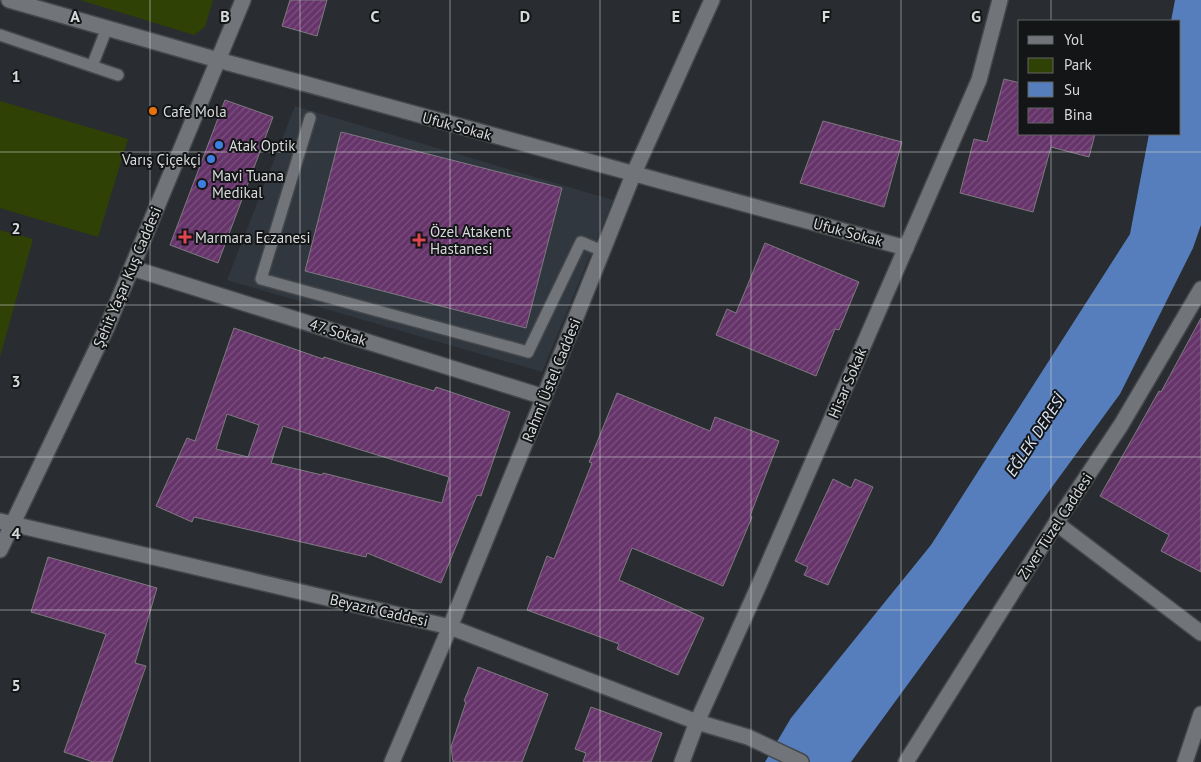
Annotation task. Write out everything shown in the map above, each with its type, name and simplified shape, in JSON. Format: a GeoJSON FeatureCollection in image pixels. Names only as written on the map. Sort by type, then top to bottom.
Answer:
{"type":"FeatureCollection","features":[{"type":"Feature","properties":{"kind":"street","name":"Ufuk Sokak"},"geometry":{"type":"LineString","coordinates":[[9,0],[633,175],[906,248]]}},
{"type":"Feature","properties":{"kind":"street","name":"Şehit Yaşar Kuş Caddesi"},"geometry":{"type":"LineString","coordinates":[[0,550],[6,523],[107,327],[243,0]]}},
{"type":"Feature","properties":{"kind":"street","name":"Rahmi Üstel Caddesi"},"geometry":{"type":"LineString","coordinates":[[392,762],[450,627],[633,175],[712,0]]}},
{"type":"Feature","properties":{"kind":"street","name":"Hisar Sokak"},"geometry":{"type":"LineString","coordinates":[[682,762],[697,722],[759,585],[979,80],[1000,0]]}},
{"type":"Feature","properties":{"kind":"street","name":"47. Sokak"},"geometry":{"type":"LineString","coordinates":[[132,268],[544,397]]}},
{"type":"Feature","properties":{"kind":"street","name":"Ziver Tüzel Caddesi"},"geometry":{"type":"LineString","coordinates":[[906,762],[1056,523],[1121,425],[1201,289]]}},
{"type":"Feature","properties":{"kind":"street","name":"Beyazıt Caddesi"},"geometry":{"type":"LineString","coordinates":[[6,523],[450,627],[697,722],[748,737],[801,762]]}},
{"type":"Feature","properties":{"kind":"street"},"geometry":{"type":"LineString","coordinates":[[1056,523],[1201,633]]}},
{"type":"Feature","properties":{"kind":"street"},"geometry":{"type":"LineString","coordinates":[[1185,762],[1201,714]]}},
{"type":"Feature","properties":{"kind":"lane"},"geometry":{"type":"LineString","coordinates":[[92,66],[107,28]]}},
{"type":"Feature","properties":{"kind":"lane"},"geometry":{"type":"LineString","coordinates":[[0,35],[118,75]]}},
{"type":"Feature","properties":{"kind":"lane"},"geometry":{"type":"LineString","coordinates":[[310,118],[260,279],[528,352],[581,242],[602,251]]}},
{"type":"Feature","properties":{"kind":"shaded area","name":"Özel Atakent Hastanesi"},"geometry":{"type":"Polygon","coordinates":[[[295,106],[613,200],[542,372],[227,280],[295,106]]]}},
{"type":"Feature","properties":{"kind":"green space"},"geometry":{"type":"Polygon","coordinates":[[[80,0],[213,0],[205,27],[194,35],[80,0]]]}},
{"type":"Feature","properties":{"kind":"green space"},"geometry":{"type":"Polygon","coordinates":[[[0,101],[128,139],[98,237],[0,208],[0,101]]]}},
{"type":"Feature","properties":{"kind":"green space"},"geometry":{"type":"Polygon","coordinates":[[[0,230],[33,239],[0,357],[0,230]]]}},
{"type":"Feature","properties":{"kind":"water","name":"EĞLEK DERESİ"},"geometry":{"type":"Polygon","coordinates":[[[1175,0],[1201,0],[1201,225],[1193,248],[1120,394],[851,762],[765,762],[791,718],[931,545],[1130,234],[1149,135],[1181,135],[1181,20],[1171,20],[1175,0]]]}},
{"type":"Feature","properties":{"kind":"building"},"geometry":{"type":"Polygon","coordinates":[[[290,0],[327,0],[317,36],[282,26],[290,0]]]}},
{"type":"Feature","properties":{"kind":"building"},"geometry":{"type":"Polygon","coordinates":[[[1004,79],[1018,82],[1018,135],[1095,135],[1089,157],[1051,147],[1033,212],[960,193],[974,139],[987,142],[1004,79]]]}},
{"type":"Feature","properties":{"kind":"building"},"geometry":{"type":"Polygon","coordinates":[[[225,100],[273,117],[218,263],[170,245],[225,100]]]}},
{"type":"Feature","properties":{"kind":"building"},"geometry":{"type":"Polygon","coordinates":[[[823,121],[902,142],[884,207],[800,183],[823,121]]]}},
{"type":"Feature","properties":{"kind":"building"},"geometry":{"type":"Polygon","coordinates":[[[341,132],[562,188],[526,328],[305,271],[341,132]]]}},
{"type":"Feature","properties":{"kind":"building"},"geometry":{"type":"Polygon","coordinates":[[[765,243],[859,282],[839,330],[835,329],[816,376],[716,335],[727,309],[736,313],[765,243]]]}},
{"type":"Feature","properties":{"kind":"building"},"geometry":{"type":"Polygon","coordinates":[[[1201,318],[1201,572],[1161,551],[1169,535],[1100,496],[1159,391],[1161,392],[1201,318]]]}},
{"type":"Feature","properties":{"kind":"building"},"geometry":{"type":"Polygon","coordinates":[[[234,328],[323,359],[324,357],[434,391],[436,387],[510,412],[481,496],[477,495],[441,583],[367,553],[366,557],[194,517],[192,522],[156,506],[187,438],[195,441],[234,328]],[[227,414],[216,449],[248,457],[259,425],[227,414]],[[283,426],[271,463],[322,475],[323,473],[442,503],[449,477],[283,426]]]}},
{"type":"Feature","properties":{"kind":"building"},"geometry":{"type":"Polygon","coordinates":[[[617,393],[710,431],[715,417],[779,441],[750,516],[752,517],[723,586],[632,548],[619,580],[704,618],[678,675],[617,649],[619,644],[527,610],[547,556],[554,559],[592,463],[589,462],[617,393]]]}},
{"type":"Feature","properties":{"kind":"building"},"geometry":{"type":"Polygon","coordinates":[[[833,479],[851,488],[855,479],[873,487],[828,585],[804,575],[808,567],[795,561],[833,479]]]}},
{"type":"Feature","properties":{"kind":"building"},"geometry":{"type":"Polygon","coordinates":[[[48,557],[157,588],[135,663],[146,666],[112,762],[93,762],[64,752],[106,634],[31,612],[48,557]]]}},
{"type":"Feature","properties":{"kind":"building"},"geometry":{"type":"Polygon","coordinates":[[[478,667],[548,694],[522,762],[453,762],[451,747],[466,702],[464,701],[478,667]]]}},
{"type":"Feature","properties":{"kind":"building"},"geometry":{"type":"Polygon","coordinates":[[[591,707],[662,733],[651,762],[583,762],[586,753],[575,749],[591,707]]]}},
{"type":"Feature","properties":{"kind":"place","name":"Cafe Mola"},"geometry":{"type":"Point","coordinates":[153,111]}},
{"type":"Feature","properties":{"kind":"place","name":"Atak Optik"},"geometry":{"type":"Point","coordinates":[219,145]}},
{"type":"Feature","properties":{"kind":"place","name":"Varış Çiçekçi"},"geometry":{"type":"Point","coordinates":[211,159]}},
{"type":"Feature","properties":{"kind":"place","name":"Mavi Tuana Medikal"},"geometry":{"type":"Point","coordinates":[202,184]}},
{"type":"Feature","properties":{"kind":"place","name":"Marmara Eczanesi"},"geometry":{"type":"Point","coordinates":[185,237]}},
{"type":"Feature","properties":{"kind":"place","name":"Özel Atakent Hastanesi"},"geometry":{"type":"Point","coordinates":[419,240]}}]}
